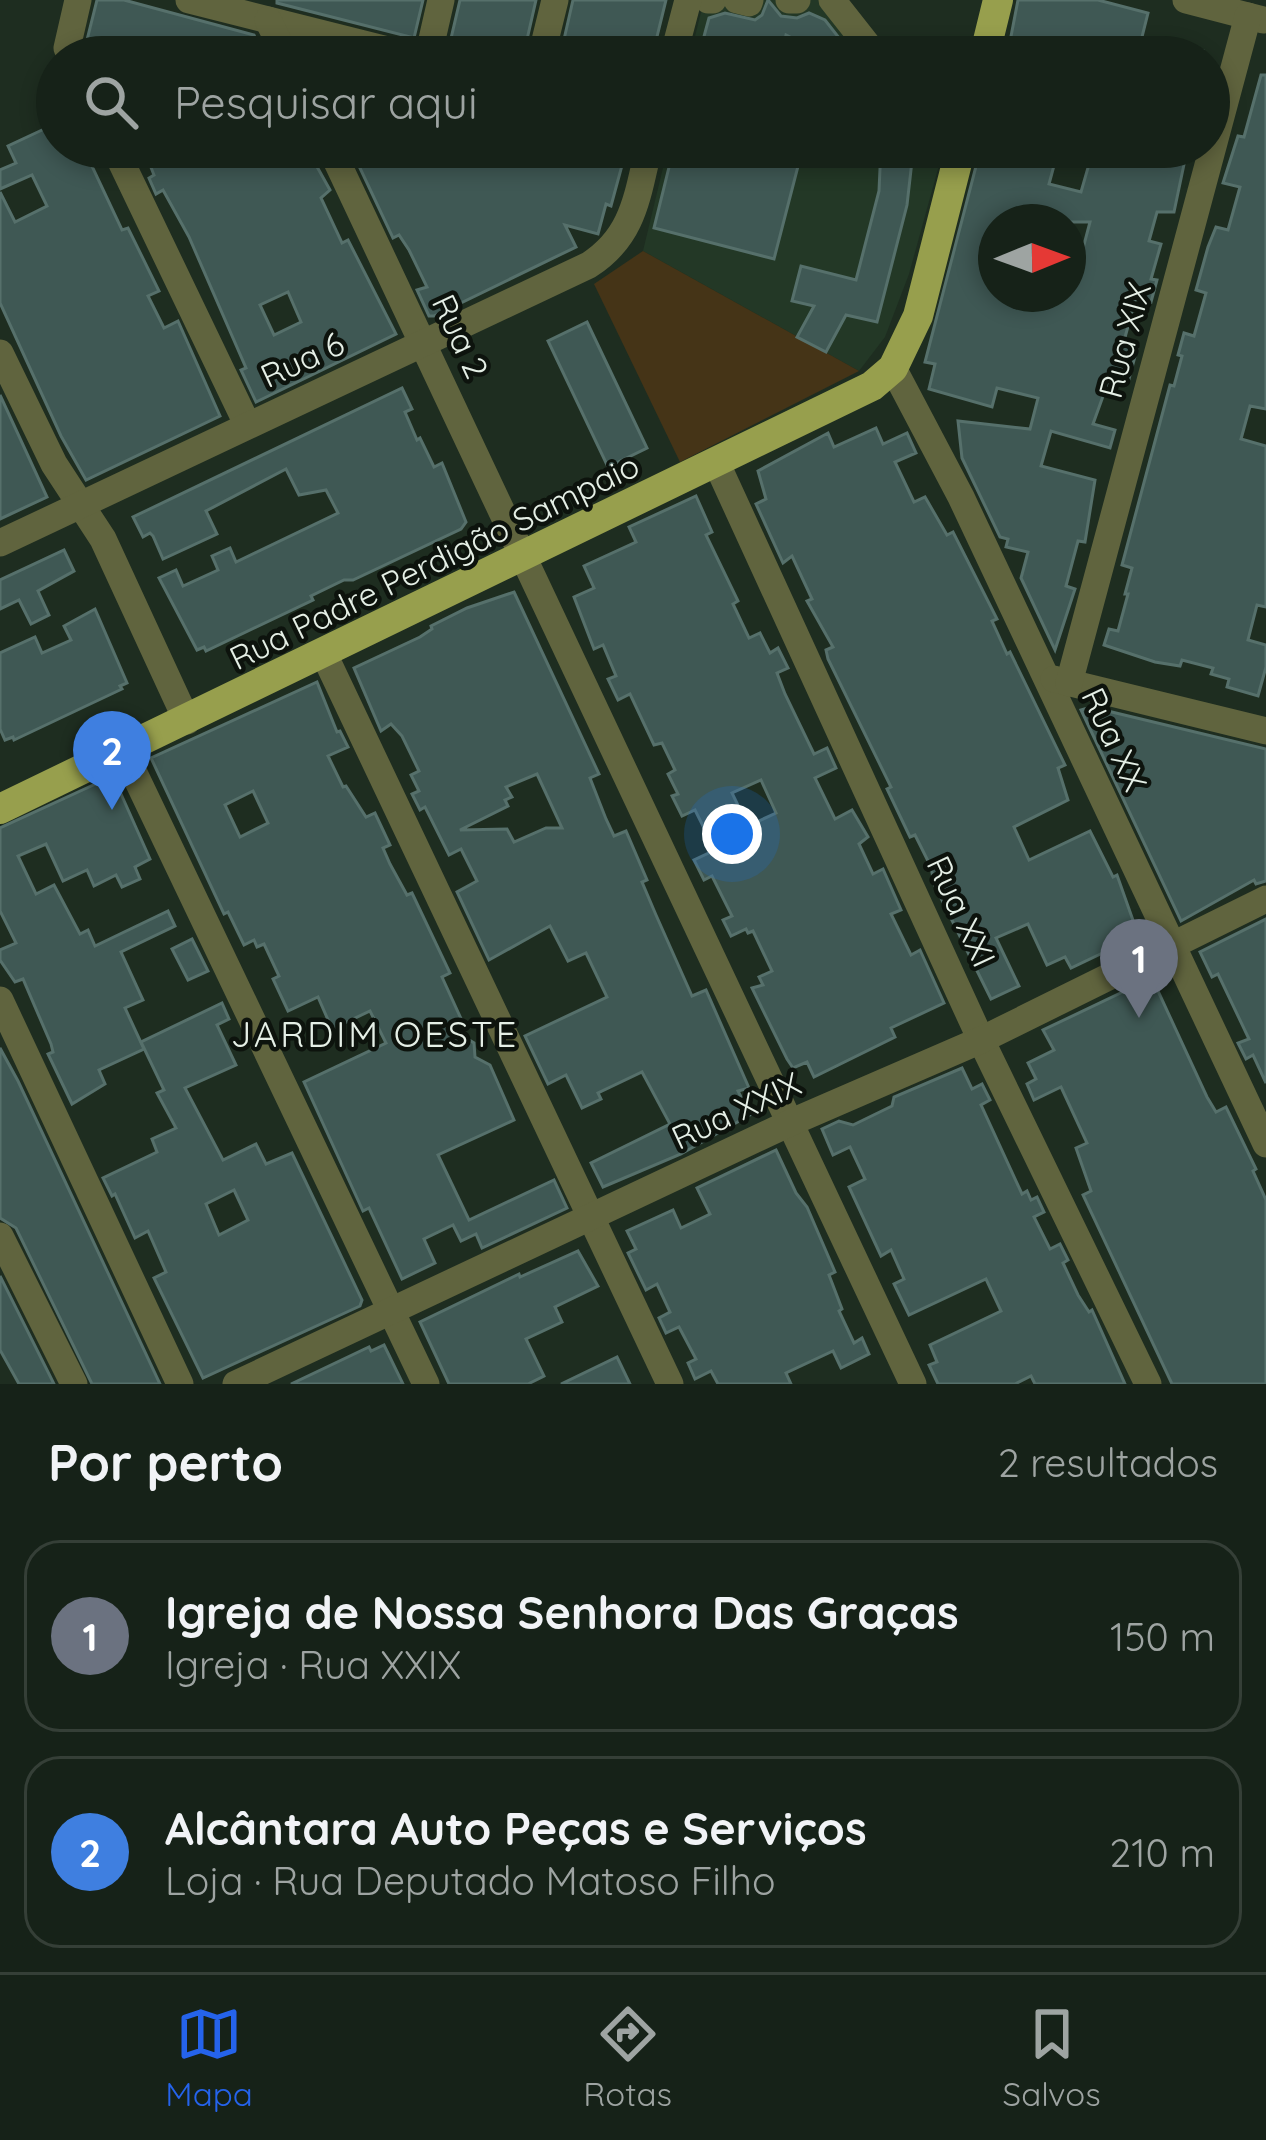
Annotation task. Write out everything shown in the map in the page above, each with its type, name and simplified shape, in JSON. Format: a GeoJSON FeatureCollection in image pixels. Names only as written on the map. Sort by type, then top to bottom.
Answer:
{"type":"FeatureCollection","features":[{"type":"Feature","properties":{"kind":"main road"},"geometry":{"type":"LineString","coordinates":[[989,36],[998,0]]}},
{"type":"Feature","properties":{"kind":"main road"},"geometry":{"type":"LineString","coordinates":[[893,368],[918,316],[956,168]]}},
{"type":"Feature","properties":{"kind":"main road","name":"Rua Padre Perdigão Sampaio"},"geometry":{"type":"LineString","coordinates":[[0,809],[717,464],[872,386],[893,368]]}},
{"type":"Feature","properties":{"kind":"street"},"geometry":{"type":"LineString","coordinates":[[72,36],[78,0]]}},
{"type":"Feature","properties":{"kind":"street"},"geometry":{"type":"LineString","coordinates":[[190,0],[332,36]]}},
{"type":"Feature","properties":{"kind":"street"},"geometry":{"type":"LineString","coordinates":[[433,36],[441,0]]}},
{"type":"Feature","properties":{"kind":"street"},"geometry":{"type":"LineString","coordinates":[[546,36],[555,0]]}},
{"type":"Feature","properties":{"kind":"street"},"geometry":{"type":"LineString","coordinates":[[679,36],[688,0]]}},
{"type":"Feature","properties":{"kind":"street"},"geometry":{"type":"LineString","coordinates":[[737,0],[750,0]]}},
{"type":"Feature","properties":{"kind":"street"},"geometry":{"type":"LineString","coordinates":[[832,0],[862,36]]}},
{"type":"Feature","properties":{"kind":"street"},"geometry":{"type":"LineString","coordinates":[[979,36],[987,0]]}},
{"type":"Feature","properties":{"kind":"street"},"geometry":{"type":"LineString","coordinates":[[1186,0],[1257,18]]}},
{"type":"Feature","properties":{"kind":"street","name":"Rua XIX"},"geometry":{"type":"LineString","coordinates":[[1230,107],[1257,18]]}},
{"type":"Feature","properties":{"kind":"street"},"geometry":{"type":"LineString","coordinates":[[268,20],[276,36]]}},
{"type":"Feature","properties":{"kind":"street"},"geometry":{"type":"LineString","coordinates":[[124,168],[247,424]]}},
{"type":"Feature","properties":{"kind":"street","name":"Rua 2"},"geometry":{"type":"LineString","coordinates":[[340,168],[913,1384]]}},
{"type":"Feature","properties":{"kind":"street","name":"Rua 6"},"geometry":{"type":"LineString","coordinates":[[0,543],[589,265],[618,243],[643,168]]}},
{"type":"Feature","properties":{"kind":"street","name":"Rua XIX"},"geometry":{"type":"LineString","coordinates":[[1057,680],[1212,168]]}},
{"type":"Feature","properties":{"kind":"street"},"geometry":{"type":"LineString","coordinates":[[0,353],[79,506],[104,539],[187,721]]}},
{"type":"Feature","properties":{"kind":"street","name":"Rua XX"},"geometry":{"type":"LineString","coordinates":[[893,368],[1057,680],[1266,1144]]}},
{"type":"Feature","properties":{"kind":"street","name":"Rua XXI"},"geometry":{"type":"LineString","coordinates":[[717,464],[981,1040],[1148,1384]]}},
{"type":"Feature","properties":{"kind":"street"},"geometry":{"type":"LineString","coordinates":[[323,652],[670,1384]]}},
{"type":"Feature","properties":{"kind":"street"},"geometry":{"type":"LineString","coordinates":[[1057,680],[1266,730]]}},
{"type":"Feature","properties":{"kind":"street"},"geometry":{"type":"LineString","coordinates":[[123,750],[426,1384]]}},
{"type":"Feature","properties":{"kind":"street","name":"Rua XXIX"},"geometry":{"type":"LineString","coordinates":[[250,1381],[792,1122],[981,1040],[1266,899]]}},
{"type":"Feature","properties":{"kind":"street"},"geometry":{"type":"LineString","coordinates":[[0,1000],[180,1384]]}},
{"type":"Feature","properties":{"kind":"street"},"geometry":{"type":"LineString","coordinates":[[0,1236],[74,1384]]}},
{"type":"Feature","properties":{"kind":"shaded area"},"geometry":{"type":"Polygon","coordinates":[[[704,0],[832,0],[860,36],[695,36],[704,0]]]}},
{"type":"Feature","properties":{"kind":"shaded area"},"geometry":{"type":"Polygon","coordinates":[[[663,168],[938,168],[909,274],[885,337],[859,371],[643,251],[663,168]]]}},
{"type":"Feature","properties":{"kind":"shaded area"},"geometry":{"type":"Polygon","coordinates":[[[643,251],[859,371],[680,462],[594,284],[643,251]]]}},
{"type":"Feature","properties":{"kind":"building"},"geometry":{"type":"Polygon","coordinates":[[[97,0],[124,0],[254,36],[88,36],[97,0]]]}},
{"type":"Feature","properties":{"kind":"building"},"geometry":{"type":"Polygon","coordinates":[[[277,0],[423,0],[414,36],[277,0]]]}},
{"type":"Feature","properties":{"kind":"building"},"geometry":{"type":"Polygon","coordinates":[[[460,0],[536,0],[528,36],[452,36],[460,0]]]}},
{"type":"Feature","properties":{"kind":"building"},"geometry":{"type":"Polygon","coordinates":[[[573,0],[666,0],[657,36],[565,36],[573,0]]]}},
{"type":"Feature","properties":{"kind":"building"},"geometry":{"type":"Polygon","coordinates":[[[768,0],[781,16],[797,18],[809,13],[825,20],[838,36],[704,36],[709,18],[725,13],[755,20],[768,0]]]}},
{"type":"Feature","properties":{"kind":"building"},"geometry":{"type":"Polygon","coordinates":[[[1018,0],[1098,0],[1148,13],[1142,36],[1011,36],[1018,0]]]}},
{"type":"Feature","properties":{"kind":"building"},"geometry":{"type":"Polygon","coordinates":[[[1261,75],[1266,75],[1266,409],[1250,406],[1241,439],[1266,446],[1266,607],[1257,605],[1248,640],[1266,645],[1258,696],[1227,687],[1229,679],[1211,674],[1213,668],[1182,660],[1180,666],[1155,662],[1104,645],[1109,629],[1118,631],[1132,568],[1122,565],[1170,385],[1174,386],[1184,333],[1194,336],[1206,293],[1196,290],[1208,247],[1216,227],[1228,230],[1240,187],[1223,183],[1238,136],[1244,137],[1261,75]]]}},
{"type":"Feature","properties":{"kind":"building"},"geometry":{"type":"Polygon","coordinates":[[[36,133],[36,168],[93,168],[122,230],[128,228],[159,291],[148,296],[164,328],[178,321],[220,416],[86,480],[0,303],[0,192],[15,222],[47,206],[32,175],[0,189],[0,170],[16,163],[8,146],[36,133]]]}},
{"type":"Feature","properties":{"kind":"building"},"geometry":{"type":"Polygon","coordinates":[[[151,168],[318,168],[330,190],[321,198],[342,243],[348,240],[396,334],[256,402],[189,237],[163,190],[156,194],[149,178],[154,175],[151,168]],[[288,292],[260,305],[274,335],[301,322],[288,292]]]}},
{"type":"Feature","properties":{"kind":"building"},"geometry":{"type":"Polygon","coordinates":[[[360,168],[621,168],[598,234],[565,225],[576,247],[434,316],[429,316],[417,290],[427,287],[409,250],[399,235],[393,238],[360,168]]]}},
{"type":"Feature","properties":{"kind":"building"},"geometry":{"type":"Polygon","coordinates":[[[669,168],[798,168],[774,259],[654,228],[669,168]]]}},
{"type":"Feature","properties":{"kind":"building"},"geometry":{"type":"Polygon","coordinates":[[[880,168],[911,168],[907,205],[877,322],[846,315],[826,352],[797,337],[814,306],[792,301],[801,266],[856,280],[879,191],[880,168]]]}},
{"type":"Feature","properties":{"kind":"building"},"geometry":{"type":"Polygon","coordinates":[[[976,168],[1053,168],[1049,184],[1081,192],[1088,168],[1183,168],[1174,212],[1157,212],[1149,241],[1161,244],[1151,279],[1157,280],[1151,302],[1136,297],[1124,341],[1138,345],[1129,379],[1111,374],[1093,424],[1115,430],[1110,448],[1051,431],[1041,466],[1095,480],[1085,542],[1078,541],[1066,586],[1075,589],[1055,650],[1021,578],[1028,552],[1006,547],[1008,539],[1000,537],[962,458],[958,421],[1030,429],[1038,398],[997,388],[992,407],[929,389],[935,364],[925,362],[976,168]]]}},
{"type":"Feature","properties":{"kind":"building"},"geometry":{"type":"Polygon","coordinates":[[[587,322],[647,448],[608,467],[548,341],[587,322]]]}},
{"type":"Feature","properties":{"kind":"building"},"geometry":{"type":"Polygon","coordinates":[[[402,388],[412,409],[405,412],[417,440],[420,438],[434,467],[442,463],[466,522],[461,529],[344,580],[311,596],[313,600],[206,651],[204,647],[197,650],[159,578],[176,570],[183,586],[218,570],[212,556],[230,548],[236,562],[338,513],[326,490],[299,495],[286,469],[206,511],[217,534],[163,559],[153,536],[143,537],[133,517],[402,388]]]}},
{"type":"Feature","properties":{"kind":"building"},"geometry":{"type":"Polygon","coordinates":[[[0,395],[47,497],[0,519],[0,395]]]}},
{"type":"Feature","properties":{"kind":"building"},"geometry":{"type":"Polygon","coordinates":[[[876,428],[883,444],[907,433],[916,453],[895,462],[914,502],[925,497],[947,535],[953,532],[997,619],[992,621],[1007,654],[1010,652],[1065,765],[1058,768],[1068,800],[1014,827],[1029,860],[1090,831],[1113,877],[1117,875],[1135,926],[1111,937],[1115,947],[1071,968],[1065,957],[1047,965],[1028,924],[996,938],[1019,986],[991,999],[828,659],[826,650],[833,647],[807,601],[812,599],[792,556],[783,563],[756,504],[766,499],[758,471],[828,433],[834,447],[876,428]]]}},
{"type":"Feature","properties":{"kind":"building"},"geometry":{"type":"Polygon","coordinates":[[[696,496],[712,532],[706,535],[738,601],[733,604],[749,638],[760,633],[770,653],[778,648],[788,668],[777,673],[814,754],[827,748],[836,768],[815,778],[835,819],[852,810],[868,837],[859,844],[873,874],[883,869],[901,910],[891,914],[911,955],[920,950],[944,1003],[891,1028],[895,1037],[814,1077],[807,1062],[793,1068],[787,1059],[752,988],[763,985],[759,977],[772,971],[753,931],[731,936],[723,920],[732,916],[712,876],[704,880],[694,860],[715,850],[695,810],[682,816],[668,774],[675,770],[662,743],[654,745],[630,694],[618,700],[608,679],[616,676],[603,645],[594,649],[574,597],[594,588],[584,566],[636,542],[629,527],[696,496]],[[761,780],[732,793],[748,826],[776,813],[761,780]]]}},
{"type":"Feature","properties":{"kind":"building"},"geometry":{"type":"Polygon","coordinates":[[[64,550],[74,571],[38,591],[49,615],[31,624],[19,600],[0,609],[0,580],[64,550]]]}},
{"type":"Feature","properties":{"kind":"building"},"geometry":{"type":"Polygon","coordinates":[[[514,592],[599,774],[590,778],[614,836],[626,831],[647,880],[642,882],[692,996],[706,990],[749,1088],[738,1091],[750,1115],[681,1154],[603,1187],[591,1163],[670,1124],[642,1072],[598,1093],[601,1099],[582,1108],[566,1075],[548,1084],[525,1036],[607,997],[586,953],[568,961],[550,926],[489,960],[457,892],[477,881],[461,849],[449,855],[425,807],[420,810],[412,794],[419,791],[411,775],[419,771],[391,724],[381,731],[354,668],[467,608],[514,592]],[[537,774],[506,787],[512,797],[505,800],[508,806],[460,830],[507,829],[514,842],[546,828],[562,828],[537,774]]]}},
{"type":"Feature","properties":{"kind":"building"},"geometry":{"type":"Polygon","coordinates":[[[95,609],[127,683],[14,740],[5,740],[0,729],[0,653],[35,637],[42,653],[71,640],[64,626],[95,609]]]}},
{"type":"Feature","properties":{"kind":"building"},"geometry":{"type":"Polygon","coordinates":[[[317,682],[348,747],[328,756],[343,787],[366,817],[375,813],[390,845],[383,848],[390,864],[407,895],[412,893],[450,973],[442,977],[463,1023],[451,1029],[474,1043],[475,1057],[490,1065],[514,1120],[438,1155],[469,1220],[554,1180],[567,1208],[482,1248],[476,1234],[461,1241],[453,1225],[424,1239],[435,1263],[402,1279],[369,1208],[363,1211],[304,1082],[386,1043],[370,1011],[332,1029],[318,997],[288,1011],[264,944],[257,947],[254,940],[244,945],[228,912],[224,914],[151,758],[317,682]],[[253,791],[225,805],[240,837],[268,823],[253,791]]]}},
{"type":"Feature","properties":{"kind":"building"},"geometry":{"type":"Polygon","coordinates":[[[1091,707],[1266,749],[1266,881],[1256,884],[1254,880],[1181,921],[1081,710],[1091,707]]]}},
{"type":"Feature","properties":{"kind":"building"},"geometry":{"type":"Polygon","coordinates":[[[113,776],[150,859],[135,867],[140,879],[122,887],[116,875],[94,886],[87,870],[63,881],[46,844],[18,856],[36,894],[54,885],[80,934],[88,930],[95,946],[168,911],[175,926],[121,952],[143,1000],[125,1008],[144,1049],[99,1070],[105,1084],[72,1104],[48,1054],[53,1052],[51,1044],[23,979],[15,982],[0,960],[0,950],[16,943],[0,911],[0,828],[113,776]]]}},
{"type":"Feature","properties":{"kind":"building"},"geometry":{"type":"Polygon","coordinates":[[[1266,919],[1266,1083],[1253,1055],[1246,1059],[1238,1043],[1249,1039],[1218,974],[1212,977],[1200,952],[1266,919]]]}},
{"type":"Feature","properties":{"kind":"building"},"geometry":{"type":"Polygon","coordinates":[[[192,939],[208,971],[188,980],[172,949],[192,939]]]}},
{"type":"Feature","properties":{"kind":"building"},"geometry":{"type":"Polygon","coordinates":[[[1152,978],[1207,1097],[1216,1112],[1226,1107],[1266,1200],[1266,1384],[1172,1384],[1083,1195],[1091,1191],[1076,1148],[1087,1143],[1061,1087],[1034,1100],[1027,1084],[1036,1079],[1028,1063],[1054,1050],[1043,1030],[1152,978]]]}},
{"type":"Feature","properties":{"kind":"building"},"geometry":{"type":"Polygon","coordinates":[[[222,1003],[229,1019],[217,1025],[236,1065],[185,1088],[223,1160],[256,1144],[266,1164],[292,1153],[362,1300],[360,1306],[203,1378],[154,1278],[166,1272],[148,1231],[135,1238],[103,1178],[157,1152],[152,1139],[176,1128],[157,1093],[164,1090],[141,1042],[222,1003]],[[234,1190],[206,1204],[219,1235],[248,1220],[234,1190]]]}},
{"type":"Feature","properties":{"kind":"building"},"geometry":{"type":"Polygon","coordinates":[[[0,1048],[160,1384],[92,1384],[16,1228],[0,1218],[0,1048]]]}},
{"type":"Feature","properties":{"kind":"building"},"geometry":{"type":"Polygon","coordinates":[[[962,1068],[972,1089],[982,1084],[990,1100],[981,1105],[1022,1194],[1027,1191],[1031,1200],[1037,1197],[1044,1212],[1034,1217],[1050,1249],[1060,1244],[1068,1260],[1063,1263],[1078,1295],[1092,1310],[1125,1384],[1035,1384],[1031,1376],[1015,1384],[938,1384],[929,1365],[937,1362],[930,1345],[1001,1311],[986,1279],[909,1315],[894,1284],[904,1279],[891,1250],[881,1256],[849,1187],[865,1179],[850,1147],[833,1155],[822,1129],[839,1121],[853,1125],[892,1106],[894,1097],[962,1068]]]}},
{"type":"Feature","properties":{"kind":"building"},"geometry":{"type":"Polygon","coordinates":[[[776,1150],[835,1272],[829,1275],[839,1311],[854,1343],[862,1338],[869,1354],[841,1368],[833,1351],[786,1373],[791,1384],[718,1384],[711,1371],[695,1379],[688,1363],[696,1359],[679,1327],[666,1333],[659,1318],[670,1312],[657,1284],[646,1290],[628,1253],[636,1249],[627,1231],[673,1210],[681,1228],[710,1214],[697,1188],[776,1150]]]}},
{"type":"Feature","properties":{"kind":"building"},"geometry":{"type":"Polygon","coordinates":[[[578,1251],[598,1286],[555,1307],[562,1322],[526,1339],[544,1376],[528,1384],[449,1384],[420,1322],[578,1251]]]}},
{"type":"Feature","properties":{"kind":"building"},"geometry":{"type":"Polygon","coordinates":[[[0,1276],[54,1384],[19,1384],[0,1350],[0,1276]]]}},
{"type":"Feature","properties":{"kind":"building"},"geometry":{"type":"Polygon","coordinates":[[[384,1345],[403,1384],[291,1384],[369,1347],[371,1351],[384,1345]]]}},
{"type":"Feature","properties":{"kind":"building"},"geometry":{"type":"Polygon","coordinates":[[[617,1357],[630,1384],[561,1384],[617,1357]]]}},
{"type":"Feature","properties":{"kind":"place","name":"Alcântara Auto Peças e Serviços"},"geometry":{"type":"Point","coordinates":[112,810]}},
{"type":"Feature","properties":{"kind":"place","name":"Igreja de Nossa Senhora Das Graças"},"geometry":{"type":"Point","coordinates":[1139,1018]}},
{"type":"Feature","properties":{"kind":"district","name":"JARDIM OESTE"},"geometry":{"type":"Point","coordinates":[375,1033]}}]}
